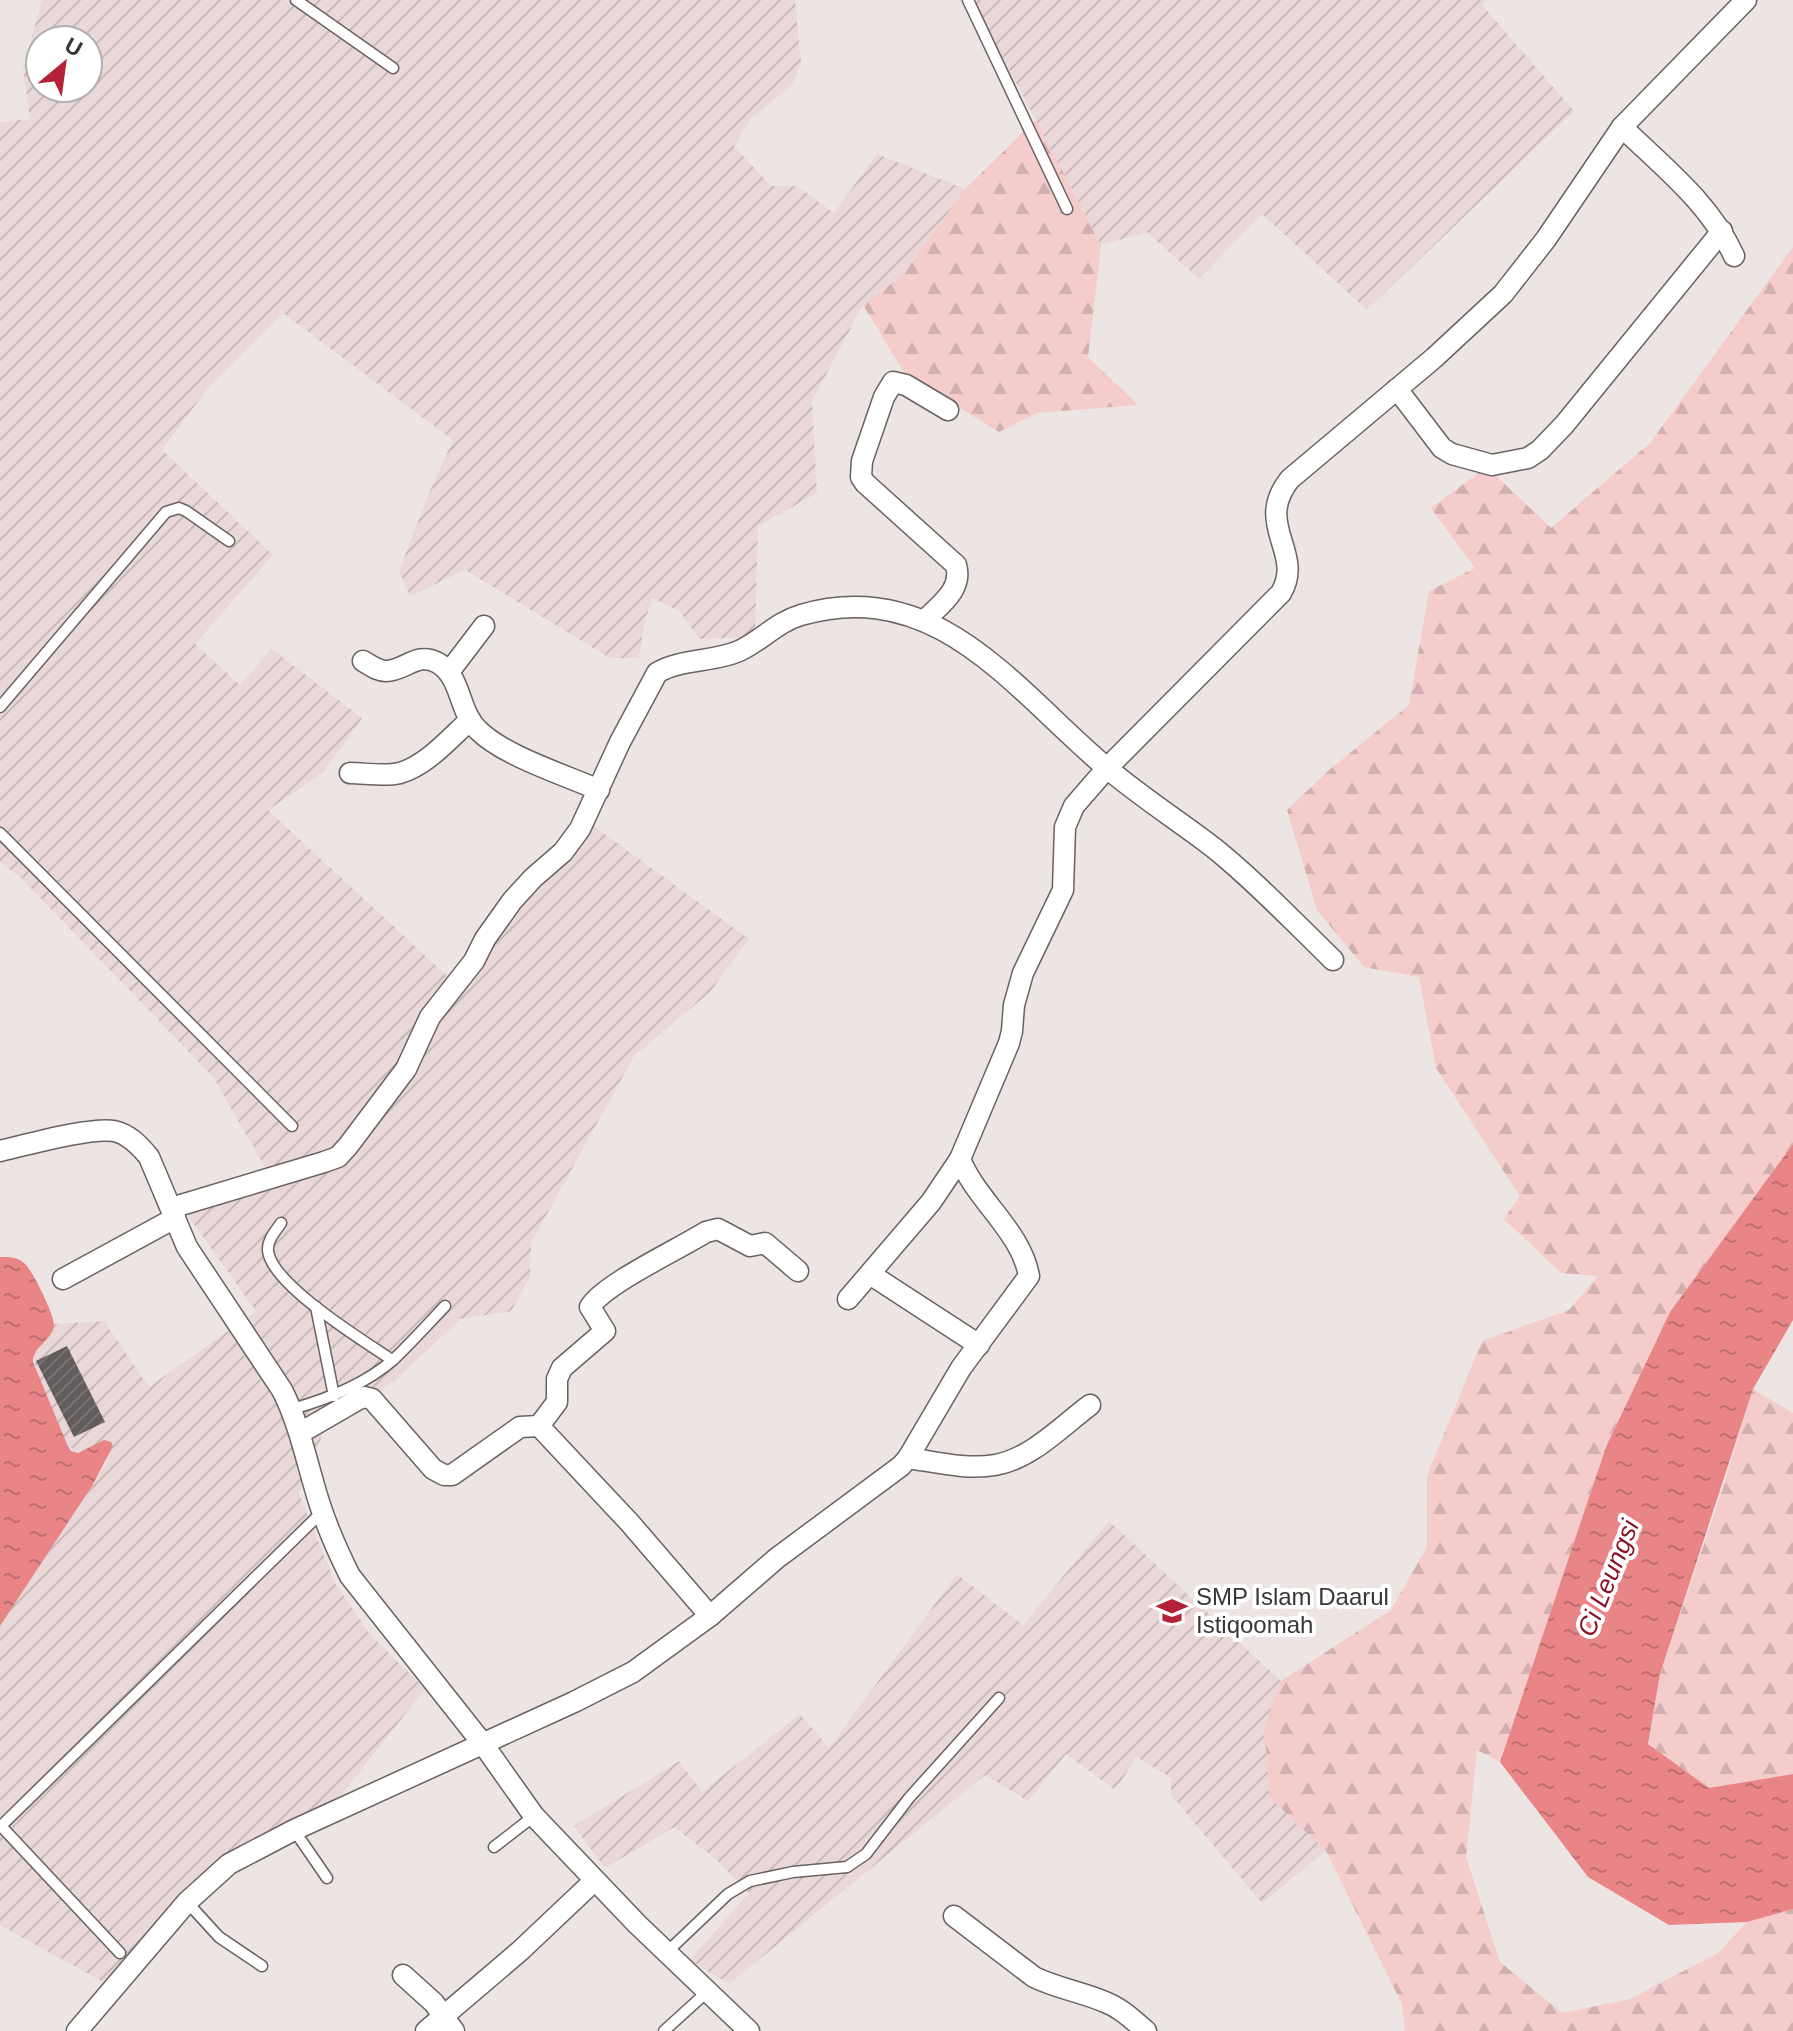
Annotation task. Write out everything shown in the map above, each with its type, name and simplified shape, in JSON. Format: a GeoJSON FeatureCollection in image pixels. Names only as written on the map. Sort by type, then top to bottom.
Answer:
{"type":"FeatureCollection","features":[{"type":"Feature","properties":{"kind":"street"},"geometry":{"type":"LineString","coordinates":[[848,1299],[931,1202],[960,1159],[1009,1043],[1014,1005],[1023,973],[1060,901],[1064,881],[1065,827],[1074,806],[1107,768],[1281,593],[1288,576],[1275,511],[1282,490],[1290,479],[1474,322],[1509,286],[1546,239],[1622,127],[1746,0]]}},
{"type":"Feature","properties":{"kind":"street"},"geometry":{"type":"LineString","coordinates":[[1622,127],[1697,200],[1722,231],[1734,256]]}},
{"type":"Feature","properties":{"kind":"street"},"geometry":{"type":"LineString","coordinates":[[1397,389],[1442,448],[1452,454],[1492,465],[1528,458],[1564,425],[1722,231]]}},
{"type":"Feature","properties":{"kind":"street"},"geometry":{"type":"LineString","coordinates":[[925,620],[956,587],[959,575],[956,565],[865,483],[860,469],[884,397],[893,382],[906,385],[948,410]]}},
{"type":"Feature","properties":{"kind":"street"},"geometry":{"type":"LineString","coordinates":[[63,1279],[173,1213],[338,1157],[406,1069],[430,1017],[474,961],[485,939],[512,901],[563,852],[580,829],[653,679],[662,670],[733,654],[785,620],[803,614],[849,608],[900,612],[925,620],[966,642],[991,661],[1107,768],[1244,874],[1333,960]]}},
{"type":"Feature","properties":{"kind":"street"},"geometry":{"type":"LineString","coordinates":[[449,672],[484,626]]}},
{"type":"Feature","properties":{"kind":"street"},"geometry":{"type":"LineString","coordinates":[[363,661],[387,671],[415,659],[438,662],[449,672],[464,713],[476,729],[505,749],[599,790]]}},
{"type":"Feature","properties":{"kind":"street"},"geometry":{"type":"LineString","coordinates":[[350,773],[399,773],[414,766],[470,720]]}},
{"type":"Feature","properties":{"kind":"street"},"geometry":{"type":"LineString","coordinates":[[0,1151],[96,1131],[114,1131],[127,1136],[149,1157],[199,1266],[292,1409],[322,1512],[350,1576],[483,1744],[534,1816],[594,1881],[749,2031]]}},
{"type":"Feature","properties":{"kind":"street"},"geometry":{"type":"LineString","coordinates":[[77,2031],[187,1902],[229,1864],[294,1830],[633,1672],[710,1616],[777,1558],[901,1466],[961,1368],[1029,1276],[1028,1266],[1011,1236],[960,1159]]}},
{"type":"Feature","properties":{"kind":"street"},"geometry":{"type":"LineString","coordinates":[[539,1426],[557,1402],[557,1379],[562,1368],[605,1331],[590,1307],[594,1300],[634,1273],[706,1232],[718,1229],[750,1246],[765,1243],[798,1271]]}},
{"type":"Feature","properties":{"kind":"street"},"geometry":{"type":"LineString","coordinates":[[870,1274],[979,1345]]}},
{"type":"Feature","properties":{"kind":"street"},"geometry":{"type":"LineString","coordinates":[[300,1433],[357,1400],[364,1397],[372,1399],[433,1469],[444,1475],[452,1475],[520,1427],[530,1424],[539,1426],[629,1522],[710,1616]]}},
{"type":"Feature","properties":{"kind":"street"},"geometry":{"type":"LineString","coordinates":[[908,1458],[965,1466],[994,1465],[1016,1459],[1090,1405]]}},
{"type":"Feature","properties":{"kind":"street"},"geometry":{"type":"LineString","coordinates":[[426,2031],[449,2023],[594,1881]]}},
{"type":"Feature","properties":{"kind":"street"},"geometry":{"type":"LineString","coordinates":[[954,1916],[1034,1977],[1106,2002],[1127,2014],[1146,2031]]}},
{"type":"Feature","properties":{"kind":"street"},"geometry":{"type":"LineString","coordinates":[[403,1975],[449,2023]]}},
{"type":"Feature","properties":{"kind":"lane"},"geometry":{"type":"LineString","coordinates":[[296,0],[393,68]]}},
{"type":"Feature","properties":{"kind":"lane"},"geometry":{"type":"LineString","coordinates":[[968,0],[1067,209]]}},
{"type":"Feature","properties":{"kind":"lane"},"geometry":{"type":"LineString","coordinates":[[0,707],[166,512],[179,508],[229,541]]}},
{"type":"Feature","properties":{"kind":"lane"},"geometry":{"type":"LineString","coordinates":[[0,833],[292,1126]]}},
{"type":"Feature","properties":{"kind":"lane"},"geometry":{"type":"LineString","coordinates":[[281,1223],[269,1243],[271,1261],[291,1286],[392,1360]]}},
{"type":"Feature","properties":{"kind":"lane"},"geometry":{"type":"LineString","coordinates":[[292,1409],[334,1396],[392,1360],[445,1306]]}},
{"type":"Feature","properties":{"kind":"lane"},"geometry":{"type":"LineString","coordinates":[[316,1307],[334,1396]]}},
{"type":"Feature","properties":{"kind":"lane"},"geometry":{"type":"LineString","coordinates":[[120,1953],[0,1826],[322,1512]]}},
{"type":"Feature","properties":{"kind":"lane"},"geometry":{"type":"LineString","coordinates":[[667,1952],[728,1894],[750,1881],[793,1872],[847,1867],[857,1862],[909,1798],[999,1698]]}},
{"type":"Feature","properties":{"kind":"lane"},"geometry":{"type":"LineString","coordinates":[[494,1847],[534,1816]]}},
{"type":"Feature","properties":{"kind":"lane"},"geometry":{"type":"LineString","coordinates":[[294,1830],[327,1878]]}},
{"type":"Feature","properties":{"kind":"lane"},"geometry":{"type":"LineString","coordinates":[[187,1902],[219,1937],[262,1966]]}},
{"type":"Feature","properties":{"kind":"lane"},"geometry":{"type":"LineString","coordinates":[[664,2031],[708,1991]]}},
{"type":"Feature","properties":{"kind":"shaded area"},"geometry":{"type":"Polygon","coordinates":[[[42,0],[795,0],[801,62],[792,85],[751,118],[734,146],[771,186],[797,186],[834,213],[877,154],[965,189],[903,275],[863,305],[812,401],[817,493],[758,526],[755,637],[699,639],[680,611],[652,598],[639,658],[610,658],[465,570],[410,596],[399,571],[453,440],[283,313],[207,389],[162,450],[273,555],[195,644],[240,685],[272,649],[362,718],[323,773],[268,810],[458,986],[584,819],[749,939],[710,992],[634,1056],[531,1243],[530,1277],[511,1311],[460,1319],[396,1380],[325,1428],[299,1494],[335,1583],[369,1633],[425,1689],[332,1807],[230,1852],[187,1896],[114,1988],[0,1925],[0,1626],[109,1459],[75,1452],[67,1444],[37,1375],[33,1356],[54,1324],[104,1321],[149,1387],[256,1311],[186,1213],[229,1192],[276,1187],[214,1078],[22,879],[0,862],[0,122],[30,119],[28,104],[104,104],[104,24],[35,24],[42,0]]]}},
{"type":"Feature","properties":{"kind":"shaded area"},"geometry":{"type":"Polygon","coordinates":[[[973,0],[1487,0],[1482,5],[1574,111],[1367,310],[1262,214],[1199,279],[1147,232],[1101,245],[973,0]]]}},
{"type":"Feature","properties":{"kind":"shaded area"},"geometry":{"type":"Polygon","coordinates":[[[1109,1521],[1281,1681],[1264,1729],[1270,1798],[1326,1851],[1262,1903],[1171,1795],[1171,1778],[1137,1757],[1115,1790],[1066,1754],[1028,1801],[985,1775],[729,1984],[690,1960],[749,1893],[717,1860],[674,1827],[605,1868],[574,1826],[679,1761],[702,1792],[800,1714],[829,1748],[957,1574],[1023,1625],[1109,1521]]]}},
{"type":"Feature","properties":{"kind":"green space"},"geometry":{"type":"Polygon","coordinates":[[[1036,120],[1101,245],[1088,357],[1138,405],[1037,413],[999,432],[905,374],[863,305],[903,275],[965,189],[1036,120]]]}},
{"type":"Feature","properties":{"kind":"green space"},"geometry":{"type":"Polygon","coordinates":[[[1793,247],[1793,1144],[1670,1312],[1606,1447],[1500,1762],[1477,1750],[1466,1857],[1500,1962],[1562,2013],[1630,1999],[1718,1953],[1747,1922],[1793,1909],[1793,2031],[1405,2031],[1402,2004],[1326,1851],[1270,1798],[1264,1729],[1281,1681],[1391,1610],[1427,1547],[1427,1476],[1482,1341],[1569,1310],[1598,1276],[1561,1273],[1504,1219],[1520,1196],[1436,1068],[1419,977],[1364,967],[1317,910],[1287,810],[1328,771],[1409,705],[1429,591],[1475,568],[1431,508],[1487,467],[1551,528],[1650,443],[1793,247]]]}},
{"type":"Feature","properties":{"kind":"green space"},"geometry":{"type":"Polygon","coordinates":[[[1753,1389],[1793,1413],[1793,1774],[1709,1788],[1648,1744],[1660,1674],[1753,1389]]]}},
{"type":"Feature","properties":{"kind":"water","name":"Ci Leungsi"},"geometry":{"type":"Polygon","coordinates":[[[1793,1144],[1793,1320],[1753,1389],[1660,1674],[1648,1744],[1709,1788],[1793,1774],[1793,1909],[1747,1922],[1669,1925],[1588,1877],[1500,1762],[1606,1447],[1670,1312],[1793,1144]]]}},
{"type":"Feature","properties":{"kind":"water"},"geometry":{"type":"Polygon","coordinates":[[[0,1257],[16,1258],[28,1267],[50,1312],[53,1330],[36,1352],[33,1362],[71,1451],[78,1453],[104,1440],[113,1446],[92,1486],[0,1626],[0,1257]]]}},
{"type":"Feature","properties":{"kind":"building"},"geometry":{"type":"Polygon","coordinates":[[[67,1346],[105,1422],[74,1437],[36,1361],[67,1346]]]}},
{"type":"Feature","properties":{"kind":"place","name":"SMP Islam Daarul Istiqoomah"},"geometry":{"type":"Point","coordinates":[1172,1611]}}]}
